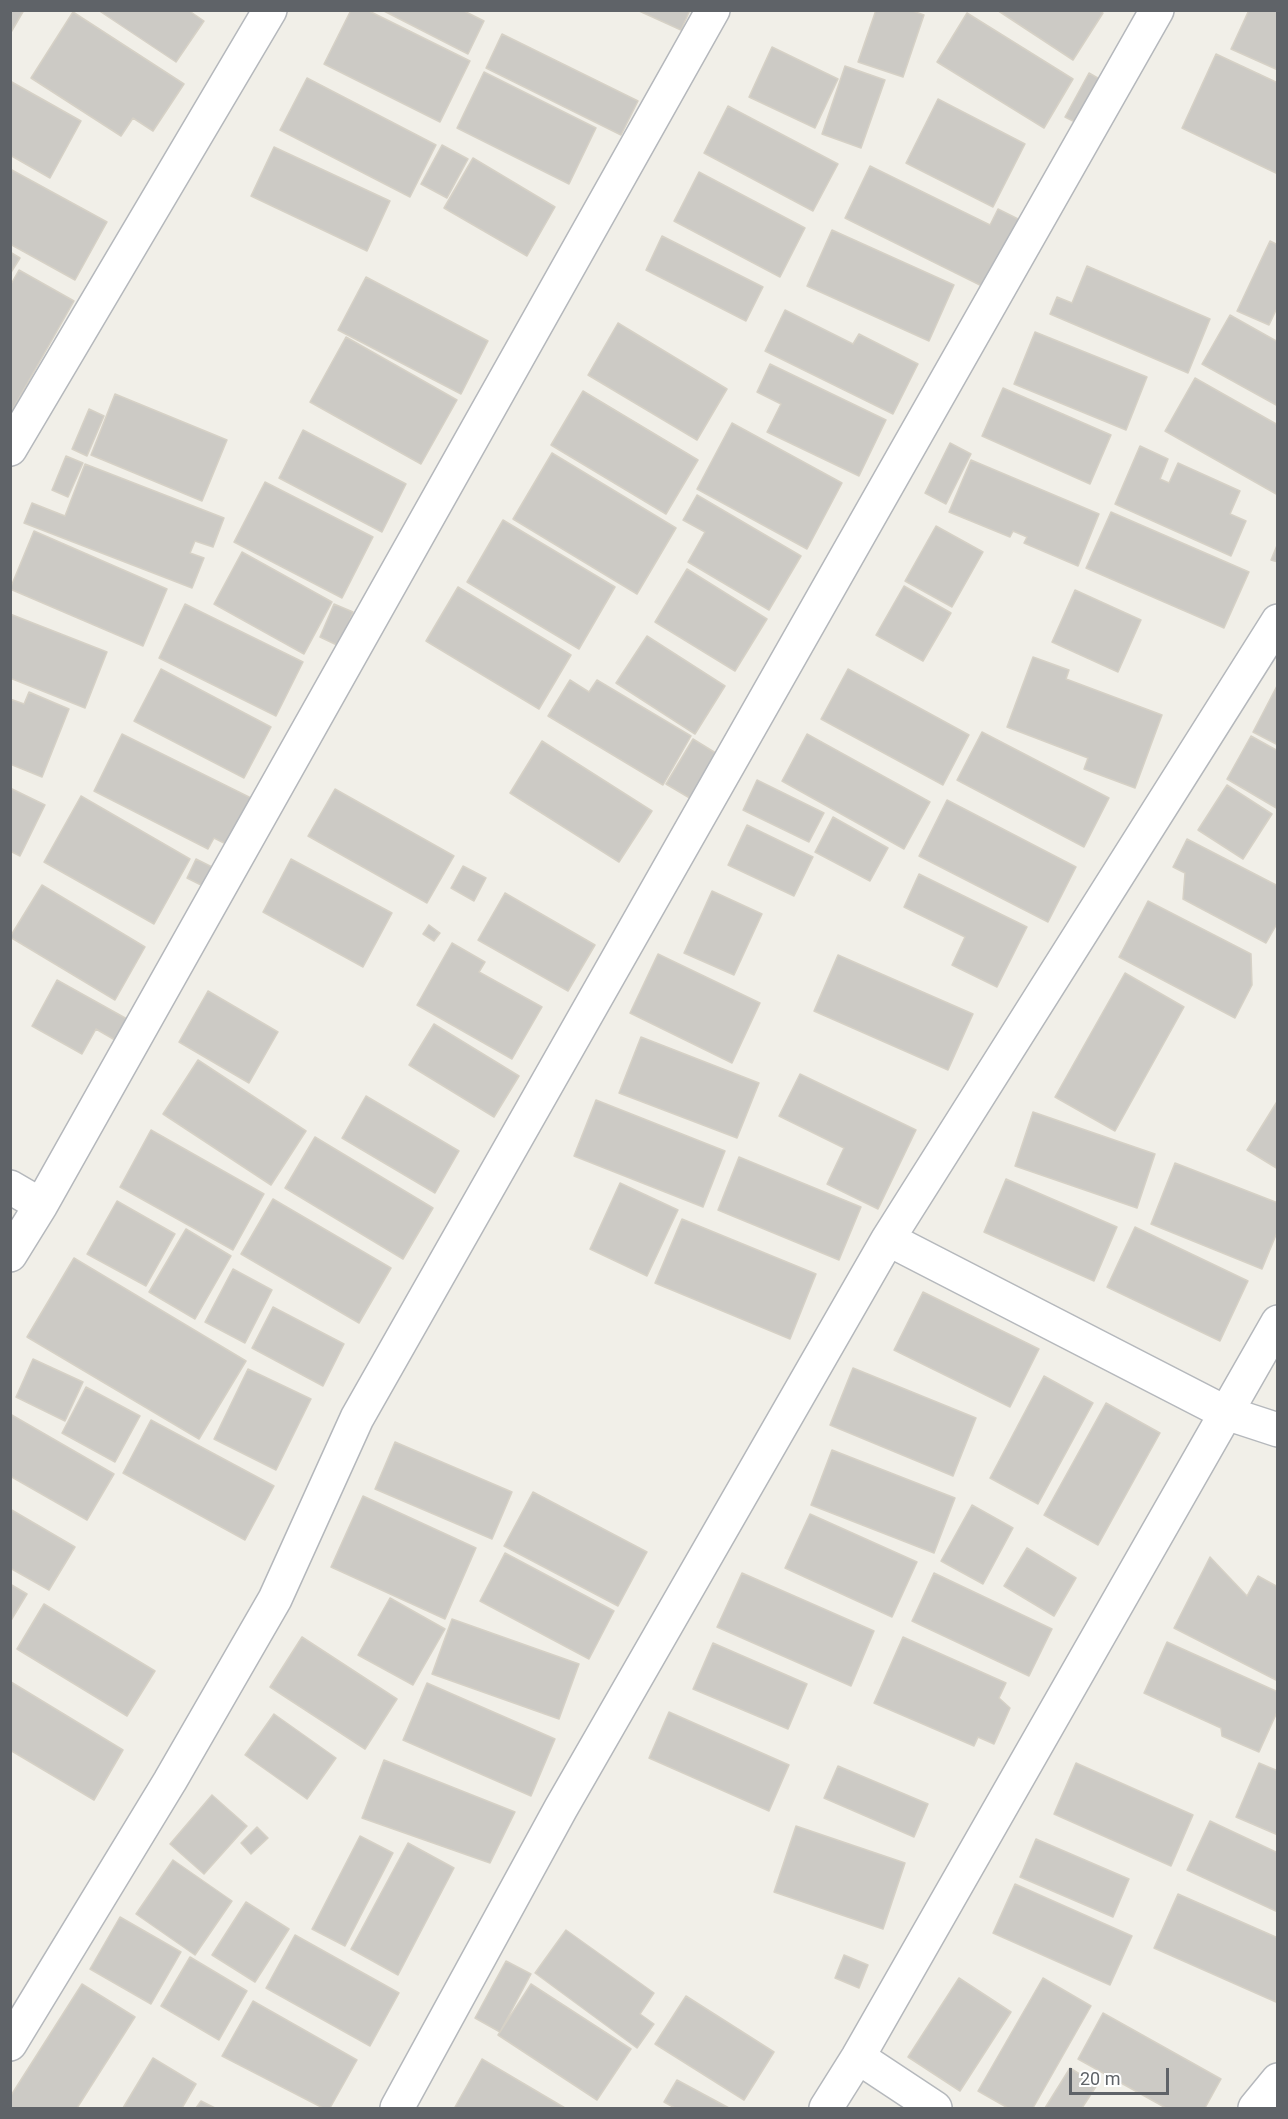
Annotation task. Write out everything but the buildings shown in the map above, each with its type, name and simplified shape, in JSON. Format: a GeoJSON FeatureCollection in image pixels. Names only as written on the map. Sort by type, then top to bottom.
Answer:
{"type":"FeatureCollection","features":[{"type":"Feature","properties":{"kind":"street"},"geometry":{"type":"LineString","coordinates":[[10,449],[270,10]]}},
{"type":"Feature","properties":{"kind":"street"},"geometry":{"type":"LineString","coordinates":[[10,1255],[42,1205],[713,10]]}},
{"type":"Feature","properties":{"kind":"street"},"geometry":{"type":"LineString","coordinates":[[10,2044],[170,1781],[275,1599],[357,1418],[1157,10]]}},
{"type":"Feature","properties":{"kind":"street"},"geometry":{"type":"LineString","coordinates":[[396,2109],[561,1808],[888,1239],[1278,621]]}},
{"type":"Feature","properties":{"kind":"street"},"geometry":{"type":"LineString","coordinates":[[10,1187],[42,1205]]}},
{"type":"Feature","properties":{"kind":"street"},"geometry":{"type":"LineString","coordinates":[[888,1239],[1226,1413],[1278,1430]]}},
{"type":"Feature","properties":{"kind":"street"},"geometry":{"type":"LineString","coordinates":[[826,2109],[858,2057],[1278,1322]]}},
{"type":"Feature","properties":{"kind":"street"},"geometry":{"type":"LineString","coordinates":[[858,2057],[936,2109]]}},
{"type":"Feature","properties":{"kind":"street"},"geometry":{"type":"LineString","coordinates":[[1256,2109],[1278,2080]]}}]}
